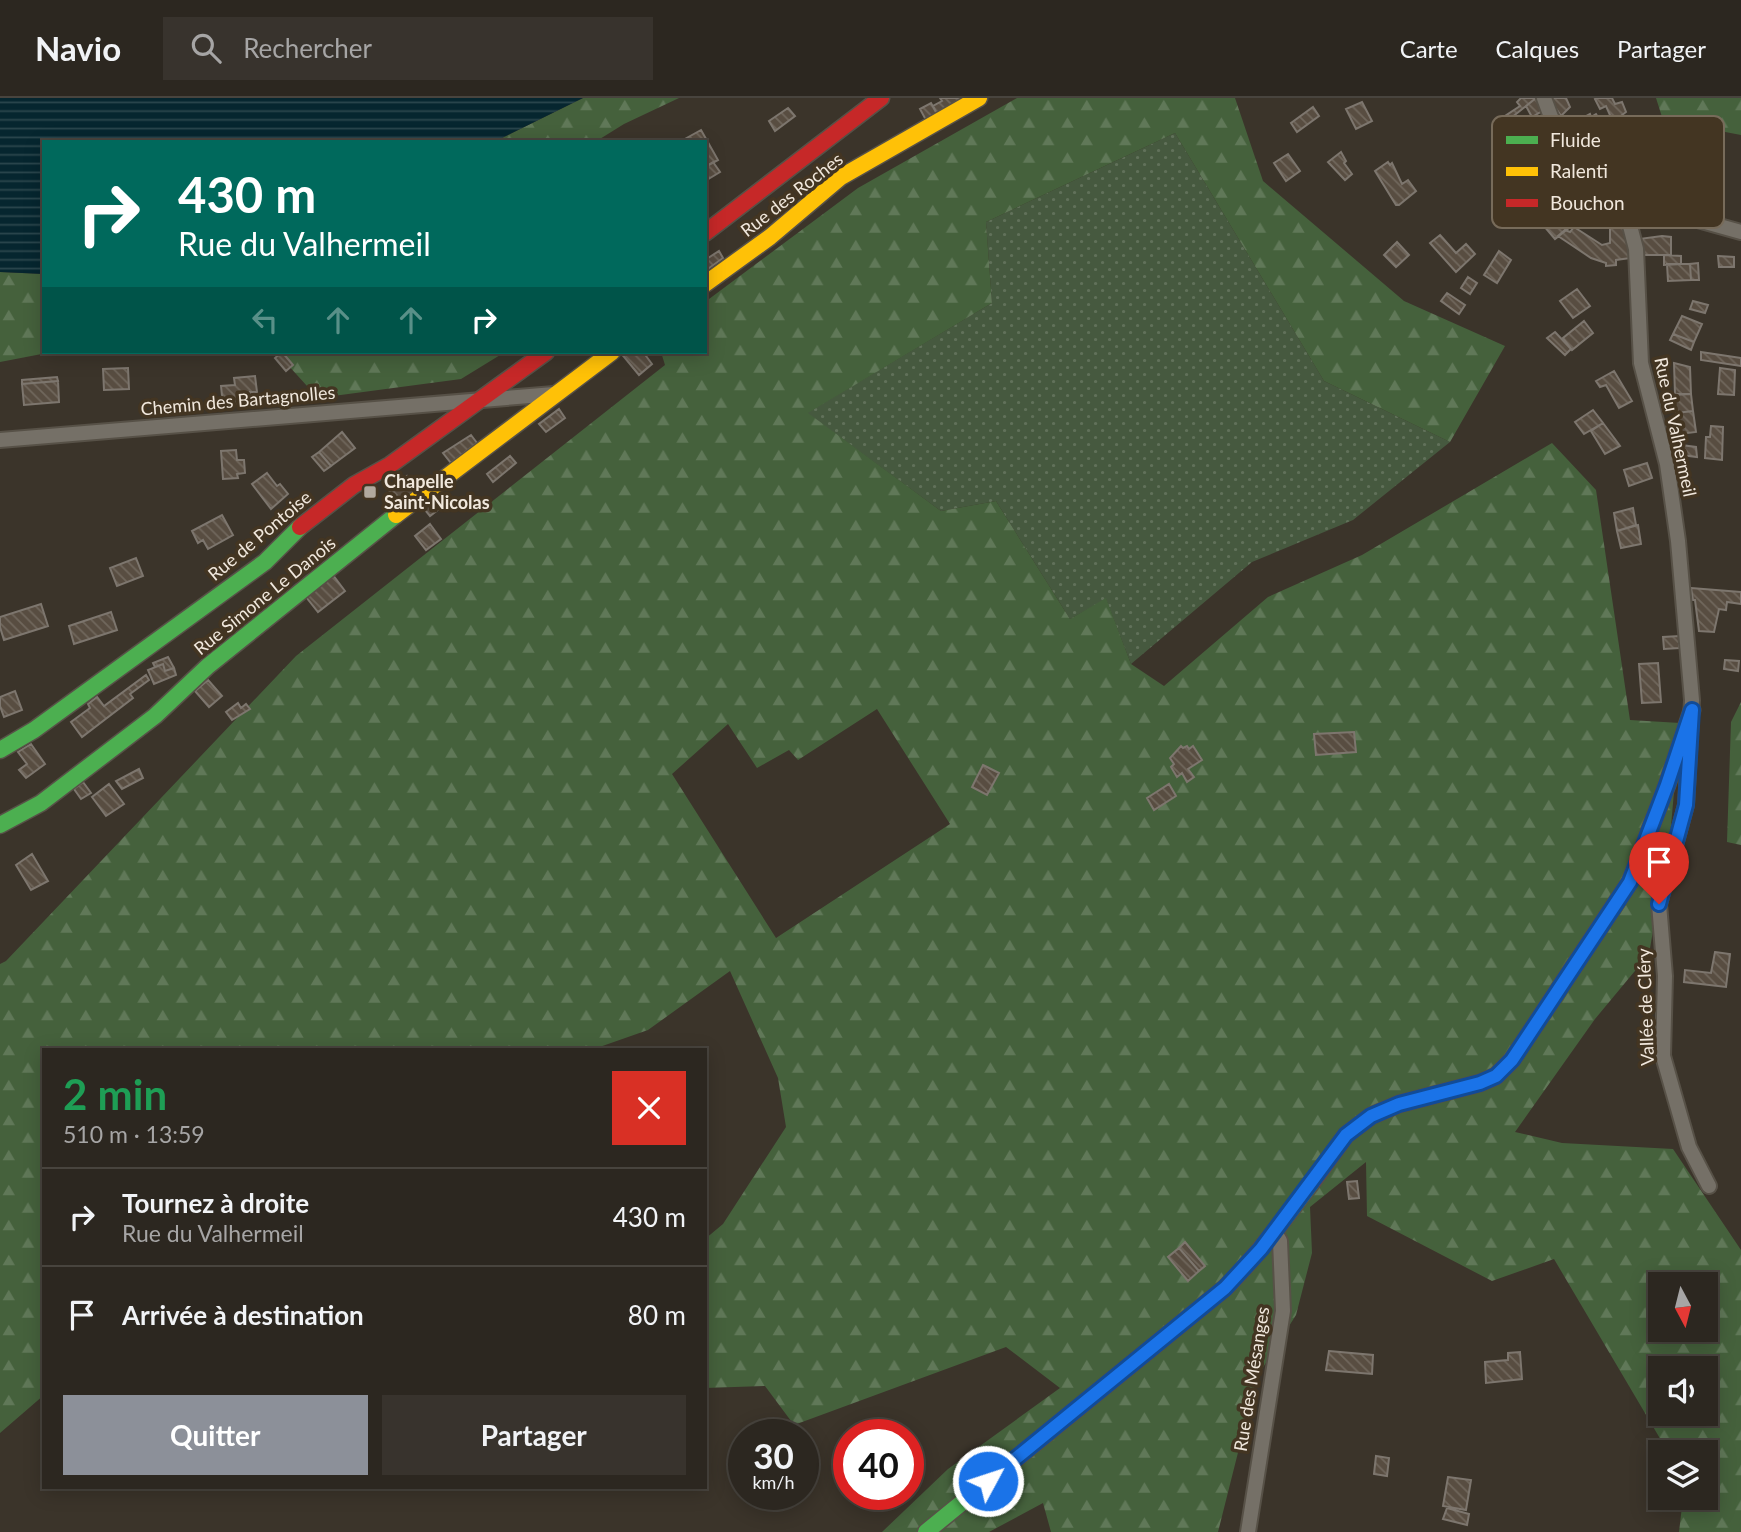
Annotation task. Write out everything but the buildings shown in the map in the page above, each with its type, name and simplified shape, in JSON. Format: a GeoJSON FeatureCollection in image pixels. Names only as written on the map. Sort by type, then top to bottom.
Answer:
{"type":"FeatureCollection","features":[{"type":"Feature","properties":{"kind":"street"},"geometry":{"type":"LineString","coordinates":[[707,231],[881,98]]}},
{"type":"Feature","properties":{"kind":"street","name":"Rue des Roches"},"geometry":{"type":"LineString","coordinates":[[707,284],[770,237],[841,177],[979,98]]}},
{"type":"Feature","properties":{"kind":"street"},"geometry":{"type":"LineString","coordinates":[[1544,98],[1551,116]]}},
{"type":"Feature","properties":{"kind":"street"},"geometry":{"type":"LineString","coordinates":[[1724,227],[1741,232]]}},
{"type":"Feature","properties":{"kind":"street","name":"Rue du Valhermeil"},"geometry":{"type":"LineString","coordinates":[[1631,228],[1636,248],[1641,363],[1667,464],[1678,541],[1692,710],[1686,805],[1659,904]]}},
{"type":"Feature","properties":{"kind":"street","name":"Rue de Pontoise"},"geometry":{"type":"LineString","coordinates":[[0,750],[107,678],[265,562],[309,519],[354,485],[390,465],[543,354]]}},
{"type":"Feature","properties":{"kind":"street"},"geometry":{"type":"LineString","coordinates":[[480,400],[554,394],[609,354]]}},
{"type":"Feature","properties":{"kind":"street","name":"Rue Simone Le Danois"},"geometry":{"type":"LineString","coordinates":[[0,825],[41,803],[155,716],[208,666],[371,534],[554,394]]}},
{"type":"Feature","properties":{"kind":"street","name":"Chemin des Bartagnolles"},"geometry":{"type":"LineString","coordinates":[[0,440],[480,400]]}},
{"type":"Feature","properties":{"kind":"street","name":"Rue du Valhermeil"},"geometry":{"type":"LineString","coordinates":[[926,1532],[1225,1288],[1248,1266],[1275,1232],[1346,1135],[1371,1116],[1399,1104],[1480,1083],[1496,1076],[1512,1060],[1630,882],[1692,710]]}},
{"type":"Feature","properties":{"kind":"street","name":"Vallée de Cléry"},"geometry":{"type":"LineString","coordinates":[[1659,904],[1665,976],[1663,1056],[1689,1147],[1709,1185]]}},
{"type":"Feature","properties":{"kind":"street","name":"Rue des Mésanges"},"geometry":{"type":"LineString","coordinates":[[1248,1532],[1283,1311],[1280,1241],[1275,1232]]}},
{"type":"Feature","properties":{"kind":"green space"},"geometry":{"type":"Polygon","coordinates":[[[583,98],[679,98],[624,124],[598,140],[498,140],[583,98]]]}},
{"type":"Feature","properties":{"kind":"green space"},"geometry":{"type":"Polygon","coordinates":[[[1017,98],[1235,98],[1263,181],[1404,301],[1505,346],[1450,442],[1324,381],[1175,133],[986,222],[992,303],[808,413],[941,511],[996,501],[1070,619],[1106,598],[1131,664],[1164,686],[1268,597],[1362,555],[1552,443],[1596,490],[1630,720],[1680,723],[1671,826],[1649,954],[1595,1019],[1515,1132],[1562,1143],[1673,1149],[1741,1250],[1741,1532],[1679,1532],[1682,1510],[1718,1510],[1718,1440],[1661,1440],[1653,1426],[1718,1426],[1718,1356],[1648,1356],[1648,1418],[1554,1259],[1492,1281],[1367,1216],[1366,1162],[1310,1207],[1312,1253],[1296,1315],[1257,1377],[1218,1532],[1051,1532],[1043,1503],[989,1532],[882,1532],[905,1510],[924,1510],[924,1492],[948,1469],[1060,1388],[1006,1347],[810,1419],[790,1419],[765,1386],[707,1388],[707,1237],[723,1224],[786,1127],[778,1078],[730,971],[648,1030],[597,1048],[42,1048],[42,1397],[0,1433],[0,964],[6,961],[296,656],[665,365],[662,354],[707,354],[707,301],[858,188],[1017,98]],[[877,709],[798,760],[789,750],[757,768],[728,724],[672,774],[776,938],[950,824],[877,709]]]}},
{"type":"Feature","properties":{"kind":"green space"},"geometry":{"type":"Polygon","coordinates":[[[1656,98],[1741,98],[1741,135],[1724,132],[1724,116],[1662,116],[1656,98]]]}},
{"type":"Feature","properties":{"kind":"green space"},"geometry":{"type":"Polygon","coordinates":[[[1175,133],[1324,381],[1450,442],[1353,520],[1252,562],[1131,664],[1106,599],[1070,619],[996,501],[941,511],[807,413],[992,303],[986,222],[1175,133]]]}},
{"type":"Feature","properties":{"kind":"green space"},"geometry":{"type":"Polygon","coordinates":[[[0,272],[42,274],[42,354],[0,362],[0,272]]]}},
{"type":"Feature","properties":{"kind":"green space"},"geometry":{"type":"Polygon","coordinates":[[[278,354],[502,354],[461,379],[318,398],[278,354]]]}},
{"type":"Feature","properties":{"kind":"green space"},"geometry":{"type":"Polygon","coordinates":[[[1741,702],[1741,845],[1727,842],[1731,722],[1741,702]]]}},
{"type":"Feature","properties":{"kind":"water"},"geometry":{"type":"Polygon","coordinates":[[[0,98],[583,98],[498,140],[42,140],[42,274],[0,272],[0,98]]]}},
{"type":"Feature","properties":{"kind":"traffic: fast"},"geometry":{"type":"LineString","coordinates":[[0,825],[41,803],[155,716],[208,666],[396,515]]}},
{"type":"Feature","properties":{"kind":"traffic: fast"},"geometry":{"type":"LineString","coordinates":[[0,750],[34,730],[265,562],[300,527]]}},
{"type":"Feature","properties":{"kind":"traffic: fast"},"geometry":{"type":"LineString","coordinates":[[926,1532],[1225,1288],[1260,1249],[1313,1181]]}},
{"type":"Feature","properties":{"kind":"traffic: slow"},"geometry":{"type":"LineString","coordinates":[[707,283],[770,237],[841,177],[979,98]]}},
{"type":"Feature","properties":{"kind":"traffic: slow"},"geometry":{"type":"LineString","coordinates":[[396,515],[609,354]]}},
{"type":"Feature","properties":{"kind":"traffic: slow"},"geometry":{"type":"LineString","coordinates":[[1606,918],[1630,882],[1692,710]]}},
{"type":"Feature","properties":{"kind":"traffic: jam"},"geometry":{"type":"LineString","coordinates":[[707,231],[881,98]]}},
{"type":"Feature","properties":{"kind":"traffic: jam"},"geometry":{"type":"LineString","coordinates":[[300,527],[354,485],[390,465],[543,354]]}},
{"type":"Feature","properties":{"kind":"traffic: jam"},"geometry":{"type":"LineString","coordinates":[[1313,1181],[1346,1135],[1371,1116],[1399,1104],[1480,1083],[1496,1076],[1512,1060],[1606,918]]}},
{"type":"Feature","properties":{"kind":"place","name":"Chapelle Saint-Nicolas"},"geometry":{"type":"Point","coordinates":[370,492]}},
{"type":"Feature","properties":{"kind":"route"},"geometry":{"type":"LineString","coordinates":[[988,1481],[1225,1288],[1248,1266],[1346,1135],[1371,1116],[1399,1104],[1480,1083],[1496,1076],[1512,1060],[1630,882],[1692,710],[1686,805],[1677,846],[1659,904]]}}]}
